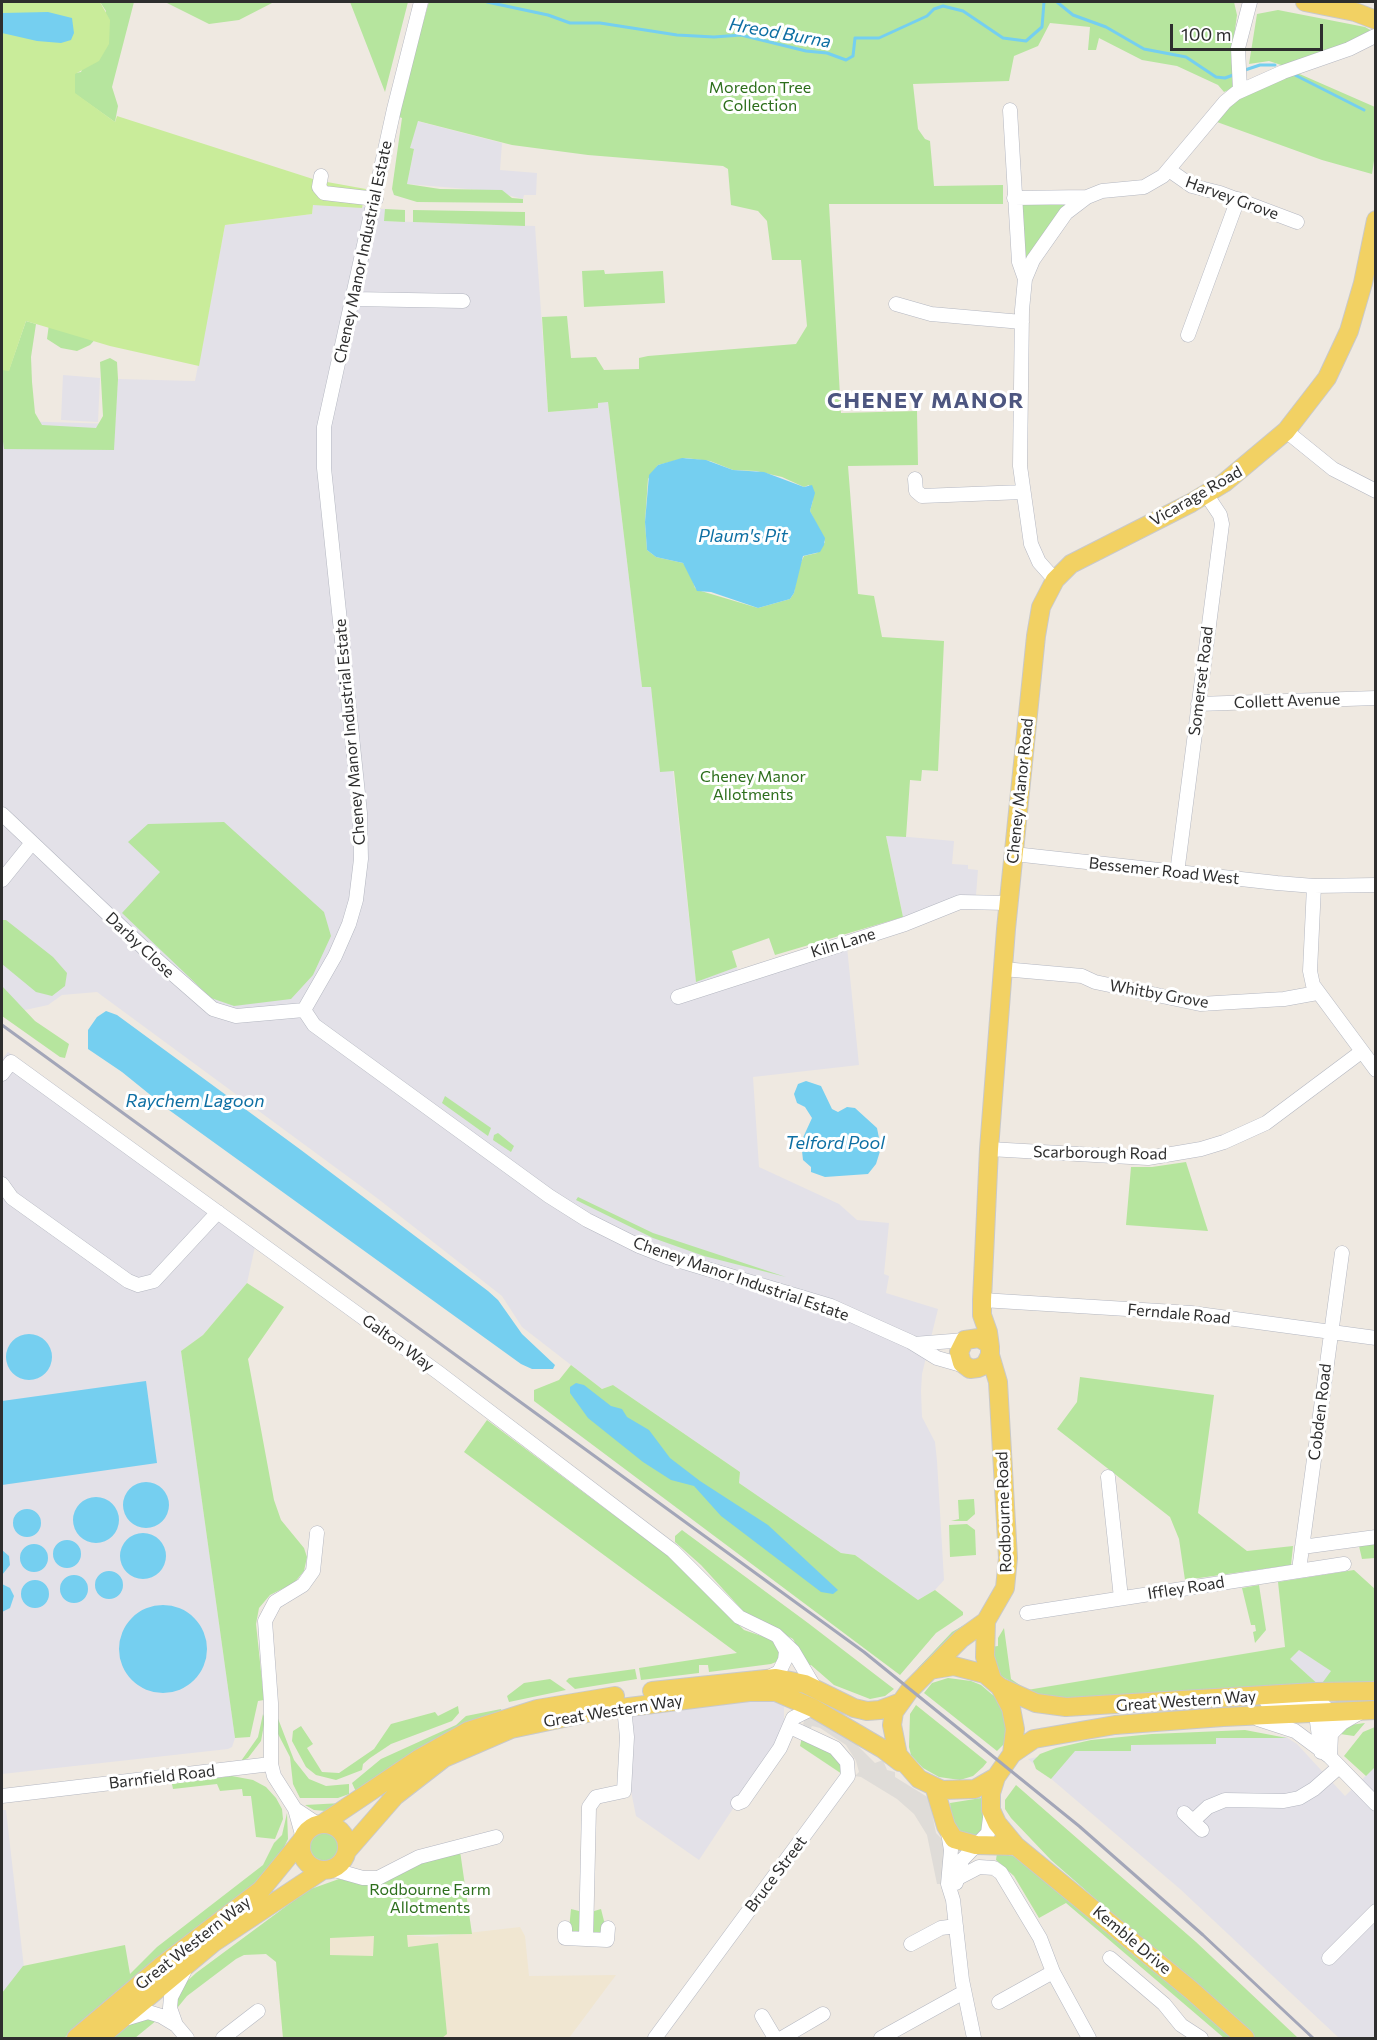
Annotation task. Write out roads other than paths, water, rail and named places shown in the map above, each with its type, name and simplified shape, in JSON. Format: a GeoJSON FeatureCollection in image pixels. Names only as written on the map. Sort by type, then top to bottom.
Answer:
{"type":"FeatureCollection","features":[{"type":"Feature","properties":{"kind":"main road"},"geometry":{"type":"LineString","coordinates":[[1305,2],[1355,12],[1376,20]]}},
{"type":"Feature","properties":{"kind":"main road"},"geometry":{"type":"LineString","coordinates":[[1355,12],[1376,7]]}},
{"type":"Feature","properties":{"kind":"main road","name":"Vicarage Road"},"geometry":{"type":"LineString","coordinates":[[1055,580],[1086,554],[1206,494],[1247,466],[1286,431],[1327,378],[1349,332],[1363,283],[1376,220]]}},
{"type":"Feature","properties":{"kind":"main road","name":"Cheney Manor Road"},"geometry":{"type":"LineString","coordinates":[[990,1350],[982,1308],[989,1149],[1008,903],[1038,622],[1047,594],[1055,580]]}},
{"type":"Feature","properties":{"kind":"main road","name":"Cheney Manor Road"},"geometry":{"type":"LineString","coordinates":[[968,1339],[982,1308]]}},
{"type":"Feature","properties":{"kind":"main road"},"geometry":{"type":"LineString","coordinates":[[968,1367],[985,1365],[990,1350],[982,1338],[968,1339],[959,1352],[968,1367],[997,1398]]}},
{"type":"Feature","properties":{"kind":"main road","name":"Rodbourne Road"},"geometry":{"type":"LineString","coordinates":[[930,1670],[961,1639],[986,1621],[1004,1594],[1008,1568],[997,1398],[998,1382],[990,1350]]}},
{"type":"Feature","properties":{"kind":"main road"},"geometry":{"type":"LineString","coordinates":[[986,1621],[985,1657],[1015,1722],[1012,1754],[996,1777],[991,1793],[991,1810]]}},
{"type":"Feature","properties":{"kind":"main road"},"geometry":{"type":"LineString","coordinates":[[996,1683],[967,1668],[946,1666],[930,1670],[899,1703],[892,1717],[896,1752],[904,1765],[919,1779],[935,1789],[968,1791],[996,1777]]}},
{"type":"Feature","properties":{"kind":"main road","name":"Great Western Way"},"geometry":{"type":"LineString","coordinates":[[321,1824],[451,1739],[502,1719],[580,1701],[796,1681],[854,1708],[867,1711],[880,1710],[899,1703]]}},
{"type":"Feature","properties":{"kind":"main road","name":"Great Western Way"},"geometry":{"type":"LineString","coordinates":[[996,1683],[1035,1703],[1066,1707],[1376,1691]]}},
{"type":"Feature","properties":{"kind":"main road","name":"Great Western Way"},"geometry":{"type":"LineString","coordinates":[[346,1853],[404,1788],[458,1750],[511,1729],[624,1707],[749,1692],[772,1685],[880,1746],[904,1765]]}},
{"type":"Feature","properties":{"kind":"main road","name":"Great Western Way"},"geometry":{"type":"LineString","coordinates":[[1012,1754],[1034,1739],[1137,1723],[1369,1711]]}},
{"type":"Feature","properties":{"kind":"main road"},"geometry":{"type":"LineString","coordinates":[[935,1789],[948,1832],[957,1841],[976,1845],[1016,1846]]}},
{"type":"Feature","properties":{"kind":"main road","name":"Kemble Drive"},"geometry":{"type":"LineString","coordinates":[[991,1810],[997,1823],[1016,1846],[1182,1982],[1245,2038]]}},
{"type":"Feature","properties":{"kind":"main road"},"geometry":{"type":"LineString","coordinates":[[321,1824],[341,1831],[346,1853],[327,1869],[314,1868],[304,1859],[303,1839],[309,1829],[321,1824]]}},
{"type":"Feature","properties":{"kind":"main road","name":"Great Western Way"},"geometry":{"type":"LineString","coordinates":[[76,2038],[160,1967],[261,1890],[303,1839]]}},
{"type":"Feature","properties":{"kind":"main road","name":"Great Western Way"},"geometry":{"type":"LineString","coordinates":[[99,2038],[192,1959],[258,1911],[327,1869]]}},
{"type":"Feature","properties":{"kind":"street","name":"Cheney Manor Industrial Estate"},"geometry":{"type":"LineString","coordinates":[[421,2],[394,110],[325,423],[324,459],[360,813],[361,869],[354,908],[346,931],[304,1010],[314,1024],[541,1191],[587,1220],[648,1250],[707,1270],[813,1300],[914,1344],[945,1362],[968,1367]]}},
{"type":"Feature","properties":{"kind":"street"},"geometry":{"type":"LineString","coordinates":[[1025,279],[1048,236],[1066,213],[1087,197],[1102,191],[1144,187],[1169,170],[1225,102],[1239,78],[1240,32],[1250,2]]}},
{"type":"Feature","properties":{"kind":"street"},"geometry":{"type":"LineString","coordinates":[[1239,78],[1283,72],[1349,49],[1375,36]]}},
{"type":"Feature","properties":{"kind":"street"},"geometry":{"type":"LineString","coordinates":[[1010,110],[1019,262],[1025,279],[1019,442],[1023,492],[1034,553],[1055,580]]}},
{"type":"Feature","properties":{"kind":"street","name":"Harvey Grove"},"geometry":{"type":"LineString","coordinates":[[1169,170],[1192,186],[1238,199],[1297,222]]}},
{"type":"Feature","properties":{"kind":"street"},"geometry":{"type":"LineString","coordinates":[[321,176],[320,188],[324,193],[376,199]]}},
{"type":"Feature","properties":{"kind":"street"},"geometry":{"type":"LineString","coordinates":[[1014,198],[1087,197]]}},
{"type":"Feature","properties":{"kind":"street"},"geometry":{"type":"LineString","coordinates":[[1188,335],[1238,199]]}},
{"type":"Feature","properties":{"kind":"street"},"geometry":{"type":"LineString","coordinates":[[353,299],[463,301]]}},
{"type":"Feature","properties":{"kind":"street"},"geometry":{"type":"LineString","coordinates":[[896,304],[931,315],[1022,322]]}},
{"type":"Feature","properties":{"kind":"street"},"geometry":{"type":"LineString","coordinates":[[1286,431],[1333,469],[1376,491]]}},
{"type":"Feature","properties":{"kind":"street"},"geometry":{"type":"LineString","coordinates":[[915,479],[915,491],[922,496],[977,496],[1023,492]]}},
{"type":"Feature","properties":{"kind":"street","name":"Somerset Road"},"geometry":{"type":"LineString","coordinates":[[1177,873],[1222,524],[1220,515],[1206,494]]}},
{"type":"Feature","properties":{"kind":"street","name":"Collett Avenue"},"geometry":{"type":"LineString","coordinates":[[1198,704],[1376,698]]}},
{"type":"Feature","properties":{"kind":"street","name":"Darby Close"},"geometry":{"type":"LineString","coordinates":[[2,814],[31,844],[213,1009],[236,1016],[304,1010]]}},
{"type":"Feature","properties":{"kind":"street"},"geometry":{"type":"LineString","coordinates":[[2,880],[31,844]]}},
{"type":"Feature","properties":{"kind":"street","name":"Bessemer Road West"},"geometry":{"type":"LineString","coordinates":[[1014,855],[1314,886],[1376,885]]}},
{"type":"Feature","properties":{"kind":"street"},"geometry":{"type":"LineString","coordinates":[[1314,886],[1310,970],[1317,993],[1376,1070]]}},
{"type":"Feature","properties":{"kind":"street","name":"Kiln Lane"},"geometry":{"type":"LineString","coordinates":[[678,998],[804,954],[905,924],[960,902],[1008,903]]}},
{"type":"Feature","properties":{"kind":"street","name":"Whitby Grove"},"geometry":{"type":"LineString","coordinates":[[1003,969],[1080,976],[1095,982],[1200,1004],[1284,999],[1317,993]]}},
{"type":"Feature","properties":{"kind":"street","name":"Scarborough Road"},"geometry":{"type":"LineString","coordinates":[[989,1149],[1148,1158],[1201,1149],[1224,1142],[1266,1123],[1361,1052]]}},
{"type":"Feature","properties":{"kind":"street","name":"Galton Way"},"geometry":{"type":"LineString","coordinates":[[2,1074],[11,1062],[439,1373],[673,1551],[739,1617],[776,1635],[793,1651],[815,1688]]}},
{"type":"Feature","properties":{"kind":"street"},"geometry":{"type":"LineString","coordinates":[[2,1184],[12,1198],[128,1281],[138,1285],[154,1281],[218,1212]]}},
{"type":"Feature","properties":{"kind":"street","name":"Cobden Road"},"geometry":{"type":"LineString","coordinates":[[1299,1570],[1342,1253]]}},
{"type":"Feature","properties":{"kind":"street","name":"Ferndale Road"},"geometry":{"type":"LineString","coordinates":[[982,1308],[1182,1312],[1376,1338]]}},
{"type":"Feature","properties":{"kind":"street","name":"Cheney Manor Industrial Estate"},"geometry":{"type":"LineString","coordinates":[[914,1344],[968,1339]]}},
{"type":"Feature","properties":{"kind":"street"},"geometry":{"type":"LineString","coordinates":[[1108,1477],[1121,1598]]}},
{"type":"Feature","properties":{"kind":"street"},"geometry":{"type":"LineString","coordinates":[[303,1839],[296,1809],[274,1776],[271,1764],[272,1710],[265,1621],[275,1602],[303,1585],[313,1571],[317,1533]]}},
{"type":"Feature","properties":{"kind":"street"},"geometry":{"type":"LineString","coordinates":[[1302,1547],[1376,1537]]}},
{"type":"Feature","properties":{"kind":"street","name":"Iffley Road"},"geometry":{"type":"LineString","coordinates":[[1027,1612],[1344,1564]]}},
{"type":"Feature","properties":{"kind":"street"},"geometry":{"type":"LineString","coordinates":[[776,1635],[786,1651],[785,1660],[772,1685],[787,1704],[792,1722]]}},
{"type":"Feature","properties":{"kind":"street"},"geometry":{"type":"LineString","coordinates":[[1248,1696],[1273,1703],[1318,1703],[1326,1707],[1323,1714],[1330,1759]]}},
{"type":"Feature","properties":{"kind":"street"},"geometry":{"type":"LineString","coordinates":[[586,1939],[589,1807],[596,1797],[624,1791],[627,1737],[624,1707]]}},
{"type":"Feature","properties":{"kind":"street"},"geometry":{"type":"LineString","coordinates":[[738,1803],[743,1800],[765,1771],[792,1722],[813,1708]]}},
{"type":"Feature","properties":{"kind":"street"},"geometry":{"type":"LineString","coordinates":[[1331,1734],[1342,1723],[1369,1711]]}},
{"type":"Feature","properties":{"kind":"street"},"geometry":{"type":"LineString","coordinates":[[1193,1822],[1208,1807],[1225,1800],[1284,1801],[1299,1798],[1314,1789],[1330,1759],[1331,1734],[1323,1714]]}},
{"type":"Feature","properties":{"kind":"street"},"geometry":{"type":"LineString","coordinates":[[1248,1716],[1292,1730],[1330,1759],[1376,1804]]}},
{"type":"Feature","properties":{"kind":"street","name":"Bruce Street"},"geometry":{"type":"LineString","coordinates":[[656,2038],[848,1776],[848,1762],[835,1748],[792,1722]]}},
{"type":"Feature","properties":{"kind":"street","name":"Barnfield Road"},"geometry":{"type":"LineString","coordinates":[[2,1796],[271,1764]]}},
{"type":"Feature","properties":{"kind":"street"},"geometry":{"type":"LineString","coordinates":[[296,1809],[321,1824]]}},
{"type":"Feature","properties":{"kind":"street"},"geometry":{"type":"LineString","coordinates":[[953,1900],[962,1860],[988,1833],[991,1810]]}},
{"type":"Feature","properties":{"kind":"street"},"geometry":{"type":"LineString","coordinates":[[948,1832],[951,1850],[948,1884],[953,1900],[964,1992],[974,2038]]}},
{"type":"Feature","properties":{"kind":"street"},"geometry":{"type":"LineString","coordinates":[[327,1869],[367,1879],[378,1878],[419,1857],[476,1837],[496,1837]]}},
{"type":"Feature","properties":{"kind":"street"},"geometry":{"type":"LineString","coordinates":[[346,1853],[353,1874]]}},
{"type":"Feature","properties":{"kind":"street"},"geometry":{"type":"LineString","coordinates":[[956,1879],[974,1868],[984,1866],[994,1868],[1006,1880],[1040,1938],[1053,1972],[1089,2038]]}},
{"type":"Feature","properties":{"kind":"street"},"geometry":{"type":"LineString","coordinates":[[1329,1958],[1376,1911]]}},
{"type":"Feature","properties":{"kind":"street"},"geometry":{"type":"LineString","coordinates":[[911,1944],[941,1928],[956,1926]]}},
{"type":"Feature","properties":{"kind":"street"},"geometry":{"type":"LineString","coordinates":[[565,1928],[565,1938],[607,1940],[608,1928]]}},
{"type":"Feature","properties":{"kind":"street"},"geometry":{"type":"LineString","coordinates":[[1110,1958],[1164,2004],[1182,2025],[1200,2038]]}},
{"type":"Feature","properties":{"kind":"street"},"geometry":{"type":"LineString","coordinates":[[176,2025],[170,2008],[171,1997],[192,1959]]}},
{"type":"Feature","properties":{"kind":"street"},"geometry":{"type":"LineString","coordinates":[[999,2002],[1053,1972]]}},
{"type":"Feature","properties":{"kind":"street"},"geometry":{"type":"LineString","coordinates":[[881,2038],[964,1992]]}},
{"type":"Feature","properties":{"kind":"street"},"geometry":{"type":"LineString","coordinates":[[223,2038],[258,2011]]}},
{"type":"Feature","properties":{"kind":"street"},"geometry":{"type":"LineString","coordinates":[[118,2022],[148,2012],[161,2016],[176,2025],[187,2038]]}},
{"type":"Feature","properties":{"kind":"street"},"geometry":{"type":"LineString","coordinates":[[782,2038],[823,2014]]}},
{"type":"Feature","properties":{"kind":"street"},"geometry":{"type":"LineString","coordinates":[[762,2016],[775,2038]]}},
{"type":"Feature","properties":{"kind":"water"},"geometry":{"type":"Polygon","coordinates":[[[48,12],[72,18],[74,33],[71,40],[61,43],[37,41],[2,33],[2,13],[48,12]]]}},
{"type":"Feature","properties":{"kind":"water","name":"Plaum's Pit"},"geometry":{"type":"Polygon","coordinates":[[[682,458],[706,460],[733,470],[764,472],[804,487],[812,485],[815,493],[810,511],[825,538],[824,545],[820,552],[803,556],[794,593],[790,599],[758,608],[711,592],[697,591],[683,563],[656,557],[647,550],[645,522],[649,475],[658,465],[682,458]]]}},
{"type":"Feature","properties":{"kind":"water","name":"Raychem Lagoon"},"geometry":{"type":"Polygon","coordinates":[[[106,1011],[117,1015],[488,1291],[498,1300],[522,1334],[555,1365],[553,1369],[532,1369],[521,1364],[88,1049],[88,1030],[97,1017],[106,1011]]]}},
{"type":"Feature","properties":{"kind":"water","name":"Telford Pool"},"geometry":{"type":"Polygon","coordinates":[[[806,1081],[821,1086],[832,1109],[838,1112],[847,1107],[855,1108],[877,1128],[881,1148],[876,1164],[868,1174],[825,1177],[811,1172],[811,1167],[803,1160],[801,1142],[812,1118],[805,1107],[797,1103],[794,1094],[798,1084],[806,1081]]]}},
{"type":"Feature","properties":{"kind":"water"},"geometry":{"type":"Polygon","coordinates":[[[29,1334],[38,1335],[46,1340],[51,1348],[51,1366],[46,1374],[38,1379],[29,1380],[20,1379],[12,1374],[7,1366],[6,1357],[7,1348],[12,1340],[20,1335],[29,1334]]]}},
{"type":"Feature","properties":{"kind":"water"},"geometry":{"type":"Polygon","coordinates":[[[146,1381],[157,1463],[2,1485],[2,1401],[146,1381]]]}},
{"type":"Feature","properties":{"kind":"water"},"geometry":{"type":"Polygon","coordinates":[[[576,1383],[584,1385],[611,1406],[622,1409],[627,1417],[649,1430],[670,1458],[700,1481],[768,1525],[838,1590],[833,1594],[821,1592],[721,1516],[694,1486],[671,1480],[643,1462],[588,1418],[570,1393],[570,1387],[576,1383]]]}},
{"type":"Feature","properties":{"kind":"water"},"geometry":{"type":"Polygon","coordinates":[[[146,1482],[155,1483],[163,1488],[168,1496],[168,1514],[163,1522],[155,1527],[146,1528],[137,1527],[129,1522],[124,1514],[123,1505],[124,1496],[129,1488],[137,1483],[146,1482]]]}},
{"type":"Feature","properties":{"kind":"water"},"geometry":{"type":"Polygon","coordinates":[[[96,1497],[105,1498],[113,1503],[118,1511],[118,1529],[113,1537],[105,1542],[96,1543],[87,1542],[79,1537],[74,1529],[73,1520],[74,1511],[79,1503],[87,1498],[96,1497]]]}},
{"type":"Feature","properties":{"kind":"water"},"geometry":{"type":"Polygon","coordinates":[[[27,1509],[37,1513],[41,1523],[37,1533],[27,1537],[17,1533],[13,1523],[17,1513],[27,1509]]]}},
{"type":"Feature","properties":{"kind":"water"},"geometry":{"type":"Polygon","coordinates":[[[143,1533],[152,1534],[160,1539],[165,1547],[165,1565],[160,1573],[152,1578],[143,1579],[134,1578],[126,1573],[121,1565],[120,1556],[121,1547],[126,1539],[134,1534],[143,1533]]]}},
{"type":"Feature","properties":{"kind":"water"},"geometry":{"type":"Polygon","coordinates":[[[67,1540],[77,1544],[81,1554],[77,1564],[67,1568],[57,1564],[53,1554],[57,1544],[67,1540]]]}},
{"type":"Feature","properties":{"kind":"water"},"geometry":{"type":"Polygon","coordinates":[[[34,1544],[44,1548],[48,1558],[44,1568],[34,1572],[24,1568],[20,1558],[24,1548],[34,1544]]]}},
{"type":"Feature","properties":{"kind":"water"},"geometry":{"type":"Polygon","coordinates":[[[2,1550],[9,1556],[10,1565],[2,1575],[2,1550]]]}},
{"type":"Feature","properties":{"kind":"water"},"geometry":{"type":"Polygon","coordinates":[[[109,1571],[119,1575],[123,1585],[119,1595],[109,1599],[99,1595],[95,1585],[99,1575],[109,1571]]]}},
{"type":"Feature","properties":{"kind":"water"},"geometry":{"type":"Polygon","coordinates":[[[74,1575],[84,1579],[88,1589],[84,1599],[74,1603],[64,1599],[60,1589],[64,1579],[74,1575]]]}},
{"type":"Feature","properties":{"kind":"water"},"geometry":{"type":"Polygon","coordinates":[[[35,1580],[45,1584],[49,1594],[45,1604],[35,1608],[25,1604],[21,1594],[25,1584],[35,1580]]]}},
{"type":"Feature","properties":{"kind":"water"},"geometry":{"type":"Polygon","coordinates":[[[2,1584],[10,1588],[14,1596],[10,1608],[2,1612],[2,1584]]]}},
{"type":"Feature","properties":{"kind":"water"},"geometry":{"type":"Polygon","coordinates":[[[163,1605],[180,1609],[194,1618],[203,1632],[207,1649],[203,1666],[194,1680],[180,1689],[163,1693],[146,1689],[132,1680],[123,1666],[119,1649],[123,1632],[132,1618],[146,1609],[163,1605]]]}},
{"type":"Feature","properties":{"kind":"waterway","name":"Hreod Burna"},"geometry":{"type":"LineString","coordinates":[[487,2],[548,15],[570,23],[600,23],[677,35],[714,37],[741,35],[806,51],[827,53],[846,60],[853,56],[855,38],[879,38],[943,6],[963,11],[1003,38],[1026,41],[1042,27],[1044,2]]}},
{"type":"Feature","properties":{"kind":"waterway","name":"Hreod Burna"},"geometry":{"type":"LineString","coordinates":[[1057,2],[1073,15],[1106,27],[1144,49],[1186,57],[1216,77],[1225,78],[1236,74]]}},
{"type":"Feature","properties":{"kind":"waterway","name":"Hreod Burna"},"geometry":{"type":"LineString","coordinates":[[1242,71],[1260,65],[1275,65]]}},
{"type":"Feature","properties":{"kind":"waterway","name":"Hreod Burna"},"geometry":{"type":"LineString","coordinates":[[1295,75],[1364,110]]}},
{"type":"Feature","properties":{"kind":"railway"},"geometry":{"type":"LineString","coordinates":[[2,1025],[864,1652],[1079,1826],[1203,1935],[1313,2038]]}},
{"type":"Feature","properties":{"kind":"district","name":"CHENEY MANOR"},"geometry":{"type":"Point","coordinates":[926,401]}},
{"type":"Feature","properties":{"kind":"park label","name":"Moredon Tree Collection"},"geometry":{"type":"Point","coordinates":[760,97]}},
{"type":"Feature","properties":{"kind":"park label","name":"Cheney Manor Allotments"},"geometry":{"type":"Point","coordinates":[753,786]}},
{"type":"Feature","properties":{"kind":"park label","name":"Rodbourne Farm Allotments"},"geometry":{"type":"Point","coordinates":[430,1899]}}]}
